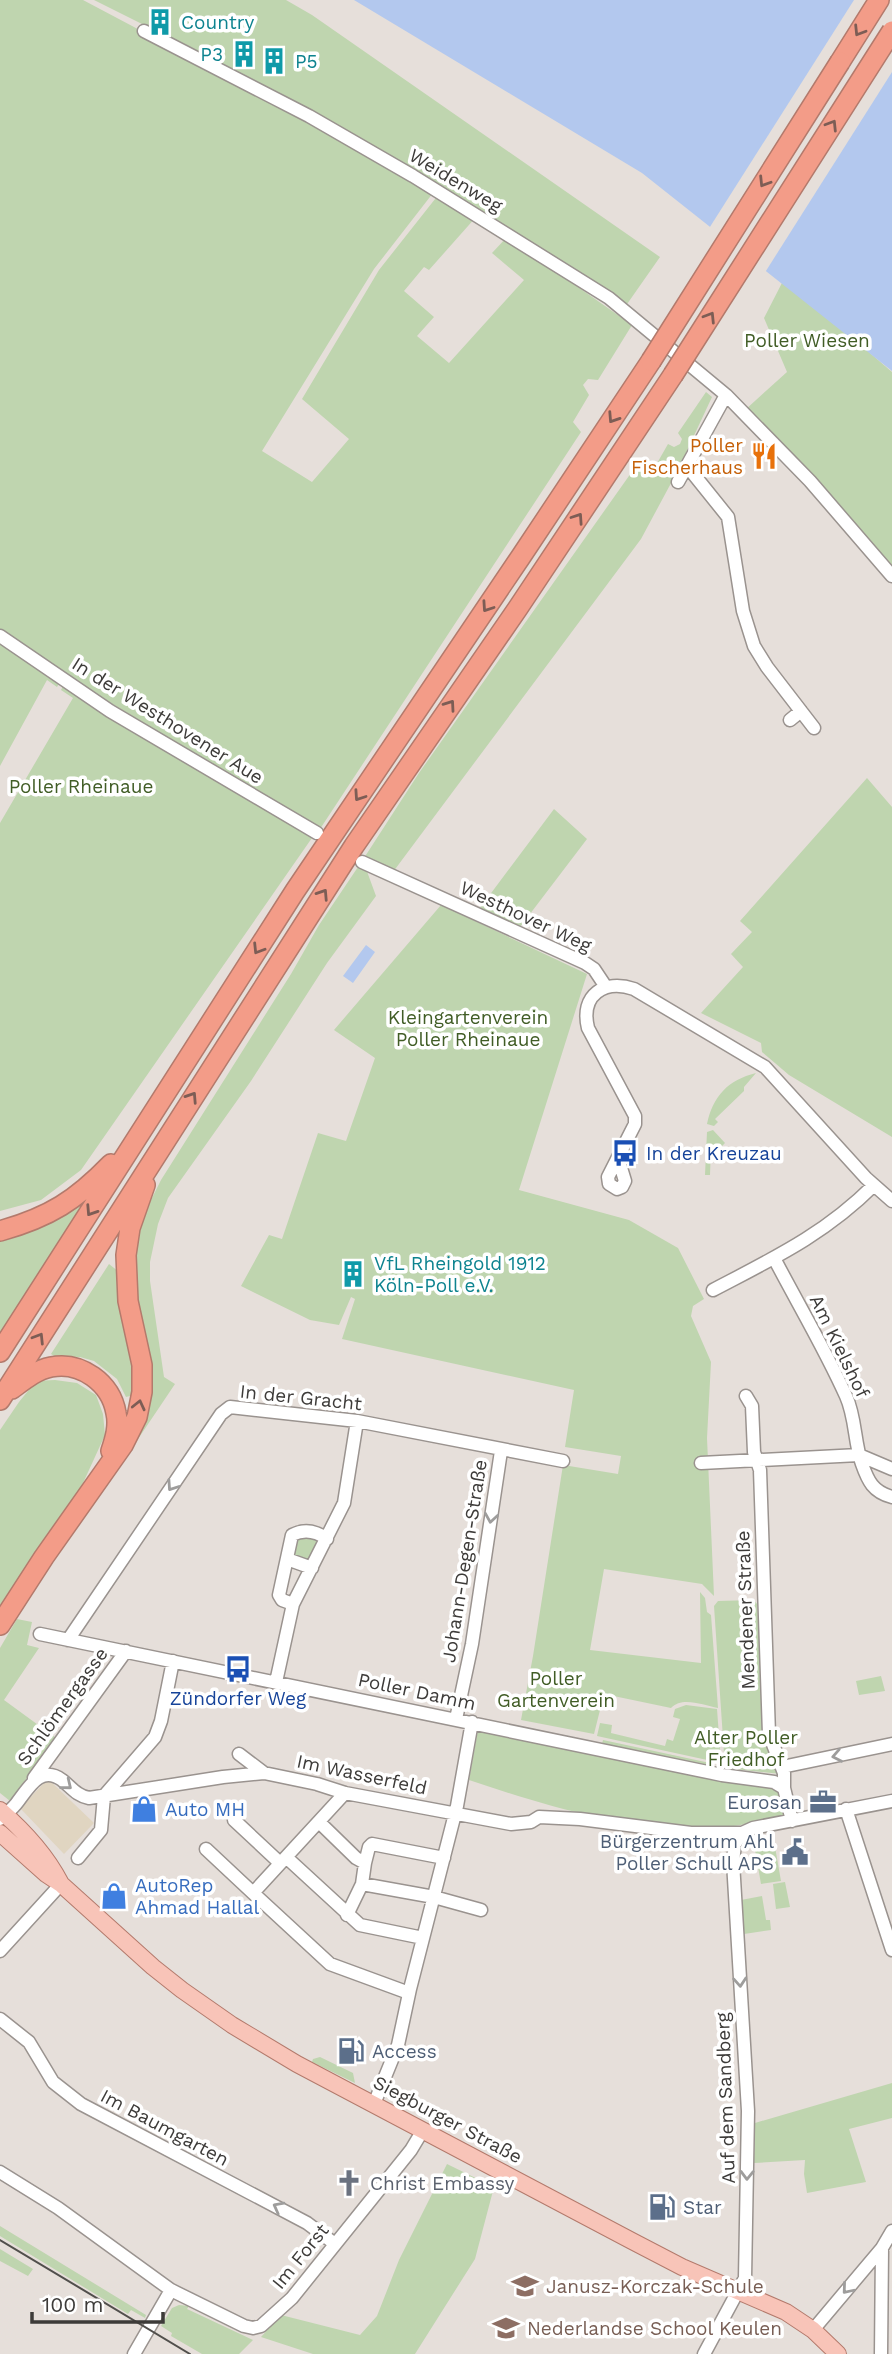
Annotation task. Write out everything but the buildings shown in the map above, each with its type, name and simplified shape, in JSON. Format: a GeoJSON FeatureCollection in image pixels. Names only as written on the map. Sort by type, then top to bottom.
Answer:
{"type":"FeatureCollection","features":[{"type":"Feature","properties":{"kind":"highway"},"geometry":{"type":"LineString","coordinates":[[0,1352],[295,891],[650,361],[879,0]]}},
{"type":"Feature","properties":{"kind":"highway"},"geometry":{"type":"LineString","coordinates":[[1,1398],[354,846],[518,608],[673,375],[892,31]]}},
{"type":"Feature","properties":{"kind":"highway"},"geometry":{"type":"LineString","coordinates":[[0,1231],[44,1216],[70,1202],[141,1133]]}},
{"type":"Feature","properties":{"kind":"highway"},"geometry":{"type":"LineString","coordinates":[[0,1625],[128,1436],[137,1417],[142,1392],[142,1365],[128,1301],[126,1255],[130,1228],[156,1154]]}},
{"type":"Feature","properties":{"kind":"highway"},"geometry":{"type":"LineString","coordinates":[[1,1398],[33,1373],[51,1367],[70,1366],[90,1374],[104,1385],[117,1415],[116,1433],[108,1465]]}},
{"type":"Feature","properties":{"kind":"main road","name":"Siegburger Straße"},"geometry":{"type":"LineString","coordinates":[[2,1815],[19,1826],[50,1862],[61,1884]]}},
{"type":"Feature","properties":{"kind":"main road","name":"Siegburger Straße"},"geometry":{"type":"LineString","coordinates":[[0,1833],[131,1948],[202,2005],[297,2064],[632,2241],[786,2312],[813,2330],[838,2354]]}},
{"type":"Feature","properties":{"kind":"street","name":"Weidenweg"},"geometry":{"type":"LineString","coordinates":[[144,31],[309,116],[418,178],[609,298],[726,395],[810,481],[892,576]]}},
{"type":"Feature","properties":{"kind":"street"},"geometry":{"type":"LineString","coordinates":[[678,482],[726,395]]}},
{"type":"Feature","properties":{"kind":"street"},"geometry":{"type":"LineString","coordinates":[[687,466],[726,512],[743,611],[754,646],[814,728]]}},
{"type":"Feature","properties":{"kind":"street","name":"In der Westhovener Aue"},"geometry":{"type":"LineString","coordinates":[[0,636],[110,711],[317,833]]}},
{"type":"Feature","properties":{"kind":"street"},"geometry":{"type":"LineString","coordinates":[[790,720],[801,711]]}},
{"type":"Feature","properties":{"kind":"street","name":"Westhover Weg"},"geometry":{"type":"LineString","coordinates":[[362,862],[585,963],[594,969],[606,986]]}},
{"type":"Feature","properties":{"kind":"street"},"geometry":{"type":"LineString","coordinates":[[618,1158],[635,1124],[635,1116],[588,1028],[586,1019],[587,1006],[591,999],[606,986],[620,985],[634,989],[765,1067],[892,1201]]}},
{"type":"Feature","properties":{"kind":"street"},"geometry":{"type":"LineString","coordinates":[[713,1290],[808,1240],[835,1221],[874,1185]]}},
{"type":"Feature","properties":{"kind":"street","name":"Am Kielshof"},"geometry":{"type":"LineString","coordinates":[[774,1258],[847,1398],[855,1425],[859,1455],[868,1481],[876,1490],[892,1497]]}},
{"type":"Feature","properties":{"kind":"street","name":"Mendener Straße"},"geometry":{"type":"LineString","coordinates":[[746,1396],[752,1406],[760,1470],[769,1734],[784,1773],[784,1788],[792,1821]]}},
{"type":"Feature","properties":{"kind":"street","name":"In der Gracht"},"geometry":{"type":"LineString","coordinates":[[68,1640],[225,1410],[238,1408],[357,1421],[563,1461]]}},
{"type":"Feature","properties":{"kind":"street"},"geometry":{"type":"LineString","coordinates":[[276,1682],[293,1604],[344,1503],[357,1421]]}},
{"type":"Feature","properties":{"kind":"street","name":"Johann-Degen-Straße"},"geometry":{"type":"LineString","coordinates":[[456,1718],[472,1644],[501,1451]]}},
{"type":"Feature","properties":{"kind":"street"},"geometry":{"type":"LineString","coordinates":[[701,1463],[859,1455],[892,1469]]}},
{"type":"Feature","properties":{"kind":"street"},"geometry":{"type":"LineString","coordinates":[[293,1604],[282,1600],[279,1595],[292,1535],[302,1530],[327,1539]]}},
{"type":"Feature","properties":{"kind":"street"},"geometry":{"type":"LineString","coordinates":[[287,1559],[312,1568]]}},
{"type":"Feature","properties":{"kind":"street","name":"Poller Damm"},"geometry":{"type":"LineString","coordinates":[[40,1634],[722,1775],[774,1782],[784,1788]]}},
{"type":"Feature","properties":{"kind":"street","name":"Schlömergasse"},"geometry":{"type":"LineString","coordinates":[[31,1784],[126,1651]]}},
{"type":"Feature","properties":{"kind":"street"},"geometry":{"type":"LineString","coordinates":[[78,1858],[101,1830],[104,1796],[155,1737],[173,1661]]}},
{"type":"Feature","properties":{"kind":"street"},"geometry":{"type":"LineString","coordinates":[[374,2104],[396,2055],[444,1858],[472,1722]]}},
{"type":"Feature","properties":{"kind":"street"},"geometry":{"type":"LineString","coordinates":[[782,1767],[892,1744]]}},
{"type":"Feature","properties":{"kind":"street"},"geometry":{"type":"LineString","coordinates":[[239,1754],[264,1773]]}},
{"type":"Feature","properties":{"kind":"street","name":"Im Wasserfeld"},"geometry":{"type":"LineString","coordinates":[[31,1784],[43,1775],[50,1775],[84,1797],[264,1773],[345,1793],[511,1824],[531,1822],[539,1817],[580,1819],[691,1833],[742,1833],[753,1828],[892,1801]]}},
{"type":"Feature","properties":{"kind":"street"},"geometry":{"type":"LineString","coordinates":[[2,1815],[31,1784]]}},
{"type":"Feature","properties":{"kind":"street"},"geometry":{"type":"LineString","coordinates":[[253,1893],[345,1793]]}},
{"type":"Feature","properties":{"kind":"street"},"geometry":{"type":"LineString","coordinates":[[846,1809],[886,1909],[892,1950]]}},
{"type":"Feature","properties":{"kind":"street"},"geometry":{"type":"LineString","coordinates":[[234,1819],[360,1925],[423,1938]]}},
{"type":"Feature","properties":{"kind":"street"},"geometry":{"type":"LineString","coordinates":[[319,1822],[365,1863]]}},
{"type":"Feature","properties":{"kind":"street","name":"Auf dem Sandberg"},"geometry":{"type":"LineString","coordinates":[[704,2354],[745,2278],[749,2139],[733,1863],[735,1844],[742,1833]]}},
{"type":"Feature","properties":{"kind":"street"},"geometry":{"type":"LineString","coordinates":[[347,1915],[367,1884],[365,1863],[371,1845],[444,1858]]}},
{"type":"Feature","properties":{"kind":"street"},"geometry":{"type":"LineString","coordinates":[[206,1849],[336,1967],[409,1993]]}},
{"type":"Feature","properties":{"kind":"street"},"geometry":{"type":"LineString","coordinates":[[1,1949],[61,1884]]}},
{"type":"Feature","properties":{"kind":"street"},"geometry":{"type":"LineString","coordinates":[[367,1884],[481,1910]]}},
{"type":"Feature","properties":{"kind":"street","name":"Im Baumgarten"},"geometry":{"type":"LineString","coordinates":[[0,2019],[29,2042],[53,2082],[81,2104],[307,2223],[335,2244]]}},
{"type":"Feature","properties":{"kind":"street","name":"Im Forst"},"geometry":{"type":"LineString","coordinates":[[0,2172],[58,2208],[171,2290],[253,2328],[261,2326],[292,2298],[423,2130]]}},
{"type":"Feature","properties":{"kind":"street"},"geometry":{"type":"LineString","coordinates":[[813,2330],[882,2248],[892,2231]]}},
{"type":"Feature","properties":{"kind":"street"},"geometry":{"type":"LineString","coordinates":[[881,2354],[882,2248]]}},
{"type":"Feature","properties":{"kind":"street"},"geometry":{"type":"LineString","coordinates":[[134,2354],[171,2290]]}},
{"type":"Feature","properties":{"kind":"shaded area"},"geometry":{"type":"Polygon","coordinates":[[[48,1779],[94,1823],[64,1854],[20,1808],[48,1779]]]}},
{"type":"Feature","properties":{"kind":"green space"},"geometry":{"type":"Polygon","coordinates":[[[0,0],[83,0],[219,72],[433,193],[374,269],[262,451],[312,482],[349,439],[302,399],[379,270],[439,194],[476,217],[429,270],[424,267],[404,291],[434,317],[417,336],[449,363],[524,280],[492,253],[507,237],[632,325],[598,380],[588,379],[583,385],[589,395],[573,422],[581,432],[320,829],[114,705],[0,632],[0,0]]]}},
{"type":"Feature","properties":{"kind":"green space"},"geometry":{"type":"Polygon","coordinates":[[[94,0],[286,0],[312,15],[660,257],[625,307],[439,185],[190,48],[94,0]]]}},
{"type":"Feature","properties":{"kind":"green space","name":"Poller Wiesen"},"geometry":{"type":"Polygon","coordinates":[[[784,279],[892,372],[892,571],[745,410],[787,372],[764,318],[784,279]]]}},
{"type":"Feature","properties":{"kind":"green space"},"geometry":{"type":"Polygon","coordinates":[[[706,392],[712,397],[677,472],[641,539],[393,872],[364,858],[419,773],[636,466],[647,473],[652,472],[668,444],[674,447],[680,444],[682,439],[678,433],[706,392]]]}},
{"type":"Feature","properties":{"kind":"green space"},"geometry":{"type":"Polygon","coordinates":[[[0,640],[60,682],[57,687],[47,680],[0,766],[0,640]]]}},
{"type":"Feature","properties":{"kind":"green space","name":"Poller Rheinaue"},"geometry":{"type":"Polygon","coordinates":[[[64,684],[314,835],[81,1170],[41,1200],[0,1211],[0,823],[73,698],[61,690],[64,684]]]}},
{"type":"Feature","properties":{"kind":"green space"},"geometry":{"type":"Polygon","coordinates":[[[867,778],[892,807],[892,1137],[789,1075],[762,1052],[761,1043],[701,1013],[743,967],[731,954],[752,932],[740,921],[867,778]]]}},
{"type":"Feature","properties":{"kind":"green space"},"geometry":{"type":"Polygon","coordinates":[[[554,809],[587,839],[517,931],[477,912],[554,809]]]}},
{"type":"Feature","properties":{"kind":"green space"},"geometry":{"type":"Polygon","coordinates":[[[360,864],[365,866],[376,896],[327,963],[251,1081],[168,1198],[158,1224],[150,1262],[150,1281],[164,1377],[175,1384],[136,1442],[133,1282],[136,1239],[144,1214],[161,1180],[319,925],[360,864]]]}},
{"type":"Feature","properties":{"kind":"green space"},"geometry":{"type":"Polygon","coordinates":[[[441,905],[587,974],[519,1190],[629,1220],[678,1248],[704,1299],[693,1306],[691,1316],[711,1362],[707,1438],[714,1596],[702,1584],[604,1569],[590,1650],[701,1663],[700,1592],[705,1598],[707,1612],[711,1615],[718,1708],[687,1702],[671,1708],[604,1694],[594,1734],[521,1720],[563,1465],[618,1474],[621,1456],[565,1447],[574,1390],[342,1339],[355,1299],[351,1297],[339,1325],[310,1320],[241,1286],[269,1235],[282,1239],[318,1133],[346,1141],[375,1058],[334,1030],[441,905]]]}},
{"type":"Feature","properties":{"kind":"green space"},"geometry":{"type":"Polygon","coordinates":[[[756,1073],[744,1087],[744,1091],[715,1119],[718,1122],[714,1126],[707,1124],[713,1105],[723,1091],[737,1080],[756,1073]]]}},
{"type":"Feature","properties":{"kind":"green space"},"geometry":{"type":"Polygon","coordinates":[[[713,1130],[725,1143],[722,1146],[711,1146],[710,1175],[705,1175],[707,1132],[713,1130]]]}},
{"type":"Feature","properties":{"kind":"green space"},"geometry":{"type":"Polygon","coordinates":[[[88,1198],[0,1338],[0,1236],[88,1198]]]}},
{"type":"Feature","properties":{"kind":"green space"},"geometry":{"type":"Polygon","coordinates":[[[109,1264],[119,1272],[136,1371],[134,1395],[126,1397],[117,1379],[94,1361],[80,1357],[59,1359],[51,1354],[109,1264]]]}},
{"type":"Feature","properties":{"kind":"green space"},"geometry":{"type":"Polygon","coordinates":[[[36,1381],[77,1383],[96,1395],[103,1414],[105,1435],[78,1494],[0,1612],[0,1430],[36,1381]]]}},
{"type":"Feature","properties":{"kind":"green space"},"geometry":{"type":"Polygon","coordinates":[[[298,1535],[320,1540],[312,1561],[293,1557],[298,1535]]]}},
{"type":"Feature","properties":{"kind":"green space","name":"Alter Poller Friedhof"},"geometry":{"type":"Polygon","coordinates":[[[754,1600],[757,1604],[765,1734],[781,1774],[725,1768],[714,1606],[718,1601],[754,1600]]]}},
{"type":"Feature","properties":{"kind":"green space"},"geometry":{"type":"Polygon","coordinates":[[[17,1619],[32,1622],[27,1645],[39,1648],[4,1700],[56,1738],[10,1801],[0,1793],[0,1648],[17,1619]]]}},
{"type":"Feature","properties":{"kind":"green space"},"geometry":{"type":"Polygon","coordinates":[[[881,1676],[885,1691],[859,1695],[856,1681],[881,1676]]]}},
{"type":"Feature","properties":{"kind":"green space"},"geometry":{"type":"Polygon","coordinates":[[[686,1705],[717,1709],[721,1763],[597,1736],[600,1723],[612,1725],[611,1733],[665,1746],[667,1739],[673,1741],[680,1719],[673,1717],[675,1709],[686,1705]]]}},
{"type":"Feature","properties":{"kind":"green space"},"geometry":{"type":"Polygon","coordinates":[[[478,1730],[769,1785],[779,1791],[784,1815],[737,1826],[689,1829],[605,1819],[550,1805],[469,1780],[478,1730]]]}},
{"type":"Feature","properties":{"kind":"green space"},"geometry":{"type":"Polygon","coordinates":[[[603,1740],[710,1763],[709,1767],[602,1744],[603,1740]]]}},
{"type":"Feature","properties":{"kind":"green space"},"geometry":{"type":"Polygon","coordinates":[[[775,1847],[781,1881],[761,1884],[755,1850],[775,1847]]]}},
{"type":"Feature","properties":{"kind":"green space"},"geometry":{"type":"Polygon","coordinates":[[[785,1882],[790,1907],[776,1909],[773,1884],[785,1882]]]}},
{"type":"Feature","properties":{"kind":"green space"},"geometry":{"type":"Polygon","coordinates":[[[762,1896],[766,1920],[770,1920],[771,1930],[744,1934],[741,1900],[762,1896]]]}},
{"type":"Feature","properties":{"kind":"green space"},"geometry":{"type":"Polygon","coordinates":[[[320,2057],[353,2073],[355,2083],[312,2062],[320,2057]]]}},
{"type":"Feature","properties":{"kind":"green space"},"geometry":{"type":"Polygon","coordinates":[[[892,2083],[892,2118],[849,2129],[866,2182],[807,2193],[805,2160],[754,2163],[755,2123],[892,2083]]]}},
{"type":"Feature","properties":{"kind":"green space"},"geometry":{"type":"Polygon","coordinates":[[[447,2164],[494,2187],[475,2259],[415,2354],[313,2354],[261,2337],[281,2315],[360,2335],[377,2316],[399,2260],[447,2164]]]}},
{"type":"Feature","properties":{"kind":"green space"},"geometry":{"type":"Polygon","coordinates":[[[0,2226],[146,2315],[145,2318],[131,2310],[128,2314],[0,2236],[0,2226]]]}},
{"type":"Feature","properties":{"kind":"green space"},"geometry":{"type":"Polygon","coordinates":[[[0,2249],[33,2269],[28,2276],[0,2261],[0,2249]]]}},
{"type":"Feature","properties":{"kind":"green space"},"geometry":{"type":"Polygon","coordinates":[[[179,2305],[189,2306],[187,2309],[253,2340],[239,2354],[202,2354],[171,2336],[172,2333],[161,2326],[172,2308],[179,2305]]]}},
{"type":"Feature","properties":{"kind":"water"},"geometry":{"type":"Polygon","coordinates":[[[354,0],[892,0],[892,371],[642,173],[354,0]]]}},
{"type":"Feature","properties":{"kind":"water"},"geometry":{"type":"Polygon","coordinates":[[[366,945],[375,952],[353,983],[343,976],[366,945]]]}},
{"type":"Feature","properties":{"kind":"pier"},"geometry":{"type":"Polygon","coordinates":[[[854,0],[892,0],[892,72],[764,274],[708,230],[854,0]]]}},
{"type":"Feature","properties":{"kind":"tram line"},"geometry":{"type":"LineString","coordinates":[[0,2240],[190,2354]]}},
{"type":"Feature","properties":{"kind":"place","name":"Country"},"geometry":{"type":"Point","coordinates":[160,22]}},
{"type":"Feature","properties":{"kind":"place","name":"P3"},"geometry":{"type":"Point","coordinates":[244,54]}},
{"type":"Feature","properties":{"kind":"place","name":"P5"},"geometry":{"type":"Point","coordinates":[274,61]}},
{"type":"Feature","properties":{"kind":"place","name":"Poller Fischerhaus"},"geometry":{"type":"Point","coordinates":[764,456]}},
{"type":"Feature","properties":{"kind":"place","name":"In der Kreuzau"},"geometry":{"type":"Point","coordinates":[625,1153]}},
{"type":"Feature","properties":{"kind":"place","name":"VfL Rheingold 1912 Köln-Poll e.V."},"geometry":{"type":"Point","coordinates":[353,1274]}},
{"type":"Feature","properties":{"kind":"place","name":"Zündorfer Weg"},"geometry":{"type":"Point","coordinates":[238,1669]}},
{"type":"Feature","properties":{"kind":"place","name":"Eurosan"},"geometry":{"type":"Point","coordinates":[823,1802]}},
{"type":"Feature","properties":{"kind":"place","name":"Auto MH"},"geometry":{"type":"Point","coordinates":[144,1809]}},
{"type":"Feature","properties":{"kind":"place","name":"Bürgerzentrum Ahl Poller Schull APS"},"geometry":{"type":"Point","coordinates":[795,1852]}},
{"type":"Feature","properties":{"kind":"place","name":"AutoRep Ahmad Hallal"},"geometry":{"type":"Point","coordinates":[114,1896]}},
{"type":"Feature","properties":{"kind":"place","name":"Access"},"geometry":{"type":"Point","coordinates":[351,2051]}},
{"type":"Feature","properties":{"kind":"place","name":"Christ Embassy"},"geometry":{"type":"Point","coordinates":[349,2183]}},
{"type":"Feature","properties":{"kind":"place","name":"Star"},"geometry":{"type":"Point","coordinates":[662,2207]}},
{"type":"Feature","properties":{"kind":"place","name":"Janusz-Korczak-Schule"},"geometry":{"type":"Point","coordinates":[525,2286]}},
{"type":"Feature","properties":{"kind":"place","name":"Nederlandse School Keulen"},"geometry":{"type":"Point","coordinates":[506,2328]}},
{"type":"Feature","properties":{"kind":"park label","name":"Kleingartenverein Poller Rheinaue"},"geometry":{"type":"Point","coordinates":[468,1028]}},
{"type":"Feature","properties":{"kind":"park label","name":"Poller Gartenverein"},"geometry":{"type":"Point","coordinates":[556,1689]}}]}
